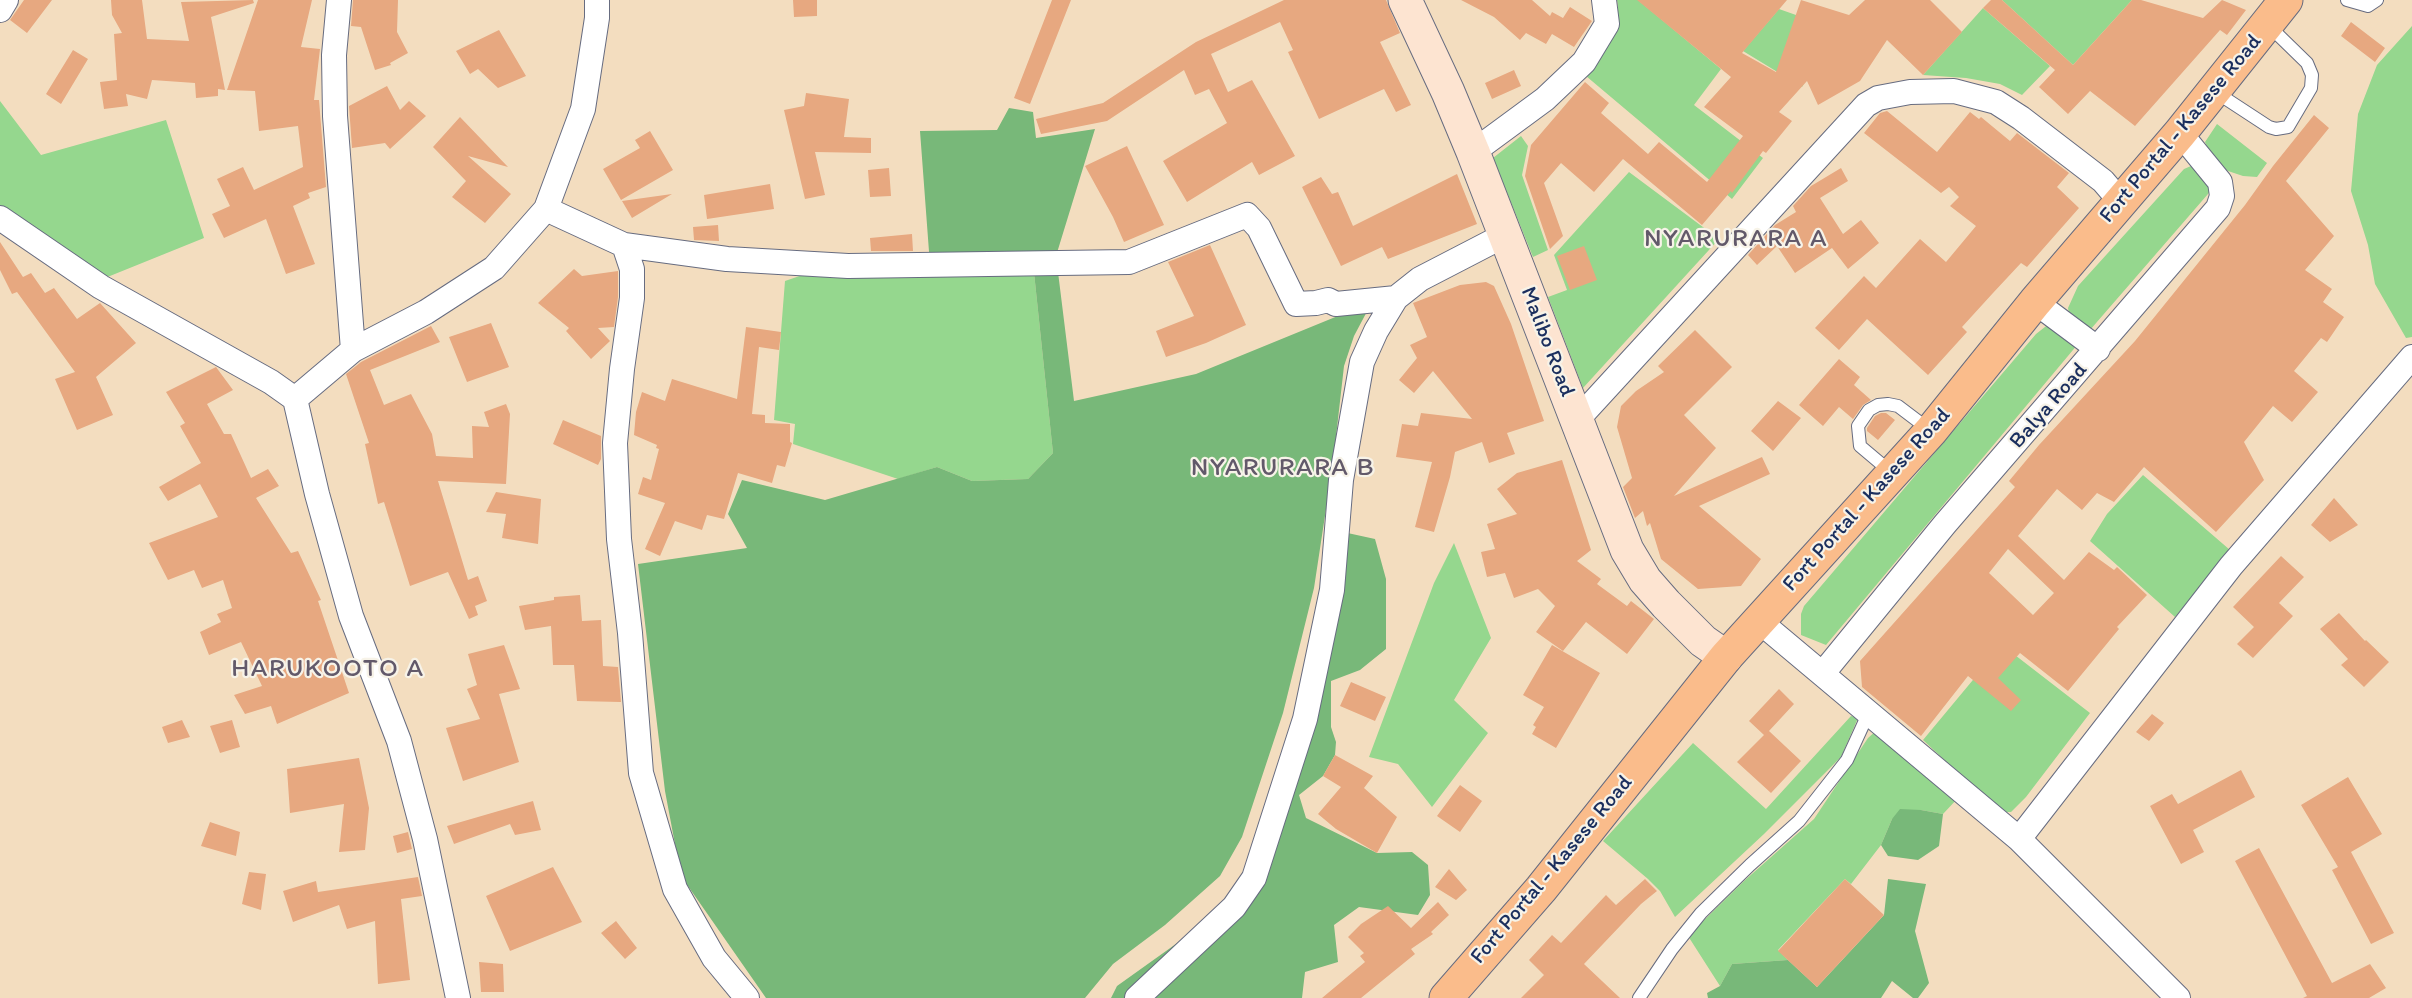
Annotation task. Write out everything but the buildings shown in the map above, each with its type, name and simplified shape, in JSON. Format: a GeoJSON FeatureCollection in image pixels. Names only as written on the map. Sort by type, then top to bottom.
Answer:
{"type":"FeatureCollection","features":[{"type":"Feature","properties":{"kind":"highway","name":"Fort Portal - Kasese Road"},"geometry":{"type":"LineString","coordinates":[[1446,998],[1541,889],[1726,657],[1931,431],[2035,302],[2180,134],[2278,7]]}},
{"type":"Feature","properties":{"kind":"street"},"geometry":{"type":"LineString","coordinates":[[0,10],[6,0]]}},
{"type":"Feature","properties":{"kind":"street"},"geometry":{"type":"LineString","coordinates":[[339,0],[334,55],[335,116],[353,350]]}},
{"type":"Feature","properties":{"kind":"street"},"geometry":{"type":"LineString","coordinates":[[295,399],[353,350],[426,312],[494,268],[546,209],[583,109],[597,18],[597,0]]}},
{"type":"Feature","properties":{"kind":"street","name":"Malibo Road"},"geometry":{"type":"LineString","coordinates":[[1405,0],[1473,152],[1627,550],[1646,580],[1666,604],[1703,641],[1726,657]]}},
{"type":"Feature","properties":{"kind":"street"},"geometry":{"type":"LineString","coordinates":[[1473,152],[1545,99],[1584,62],[1606,24],[1604,0]]}},
{"type":"Feature","properties":{"kind":"street"},"geometry":{"type":"LineString","coordinates":[[1577,420],[1866,105],[1878,98],[1910,92],[1954,91],[1996,102],[2103,181],[2121,202]]}},
{"type":"Feature","properties":{"kind":"street","name":"Balya Road"},"geometry":{"type":"LineString","coordinates":[[1823,673],[1945,524],[2218,208],[2222,196],[2220,182],[2180,134]]}},
{"type":"Feature","properties":{"kind":"street"},"geometry":{"type":"LineString","coordinates":[[546,209],[624,245],[728,259],[848,266],[1128,262],[1247,215],[1259,228],[1296,304],[1328,300],[1336,304],[1396,298]]}},
{"type":"Feature","properties":{"kind":"street"},"geometry":{"type":"LineString","coordinates":[[0,218],[101,287],[271,382],[295,399],[316,494],[351,616],[402,752],[427,850],[458,998]]}},
{"type":"Feature","properties":{"kind":"street"},"geometry":{"type":"LineString","coordinates":[[1137,998],[1234,907],[1254,878],[1305,719],[1330,602],[1341,480],[1362,362],[1376,331],[1396,298],[1420,279],[1505,235]]}},
{"type":"Feature","properties":{"kind":"street"},"geometry":{"type":"LineString","coordinates":[[624,245],[632,269],[632,298],[615,443],[619,539],[630,633],[641,772],[675,889],[714,958],[747,998]]}},
{"type":"Feature","properties":{"kind":"street"},"geometry":{"type":"LineString","coordinates":[[2035,302],[2098,349]]}},
{"type":"Feature","properties":{"kind":"street"},"geometry":{"type":"LineString","coordinates":[[2019,838],[2231,566],[2412,357]]}},
{"type":"Feature","properties":{"kind":"street"},"geometry":{"type":"LineString","coordinates":[[1759,621],[2019,838],[2178,998]]}},
{"type":"Feature","properties":{"kind":"lane"},"geometry":{"type":"LineString","coordinates":[[2347,0],[2368,6],[2377,0]]}},
{"type":"Feature","properties":{"kind":"lane"},"geometry":{"type":"LineString","coordinates":[[2214,91],[2263,124],[2276,129],[2288,127],[2311,88],[2312,75],[2278,7]]}},
{"type":"Feature","properties":{"kind":"lane"},"geometry":{"type":"LineString","coordinates":[[1893,473],[1860,446],[1858,426],[1869,410],[1878,405],[1898,406],[1931,431]]}},
{"type":"Feature","properties":{"kind":"lane"},"geometry":{"type":"LineString","coordinates":[[1639,998],[1672,949],[1701,913],[1799,821],[1846,760],[1869,712]]}},
{"type":"Feature","properties":{"kind":"green space"},"geometry":{"type":"Polygon","coordinates":[[[1617,0],[1638,0],[1721,69],[1694,105],[1763,158],[1732,199],[1586,76],[1614,27],[1617,0]]]}},
{"type":"Feature","properties":{"kind":"green space"},"geometry":{"type":"Polygon","coordinates":[[[2002,0],[2132,0],[2073,65],[2002,0]]]}},
{"type":"Feature","properties":{"kind":"green space"},"geometry":{"type":"Polygon","coordinates":[[[1983,8],[2050,66],[2022,95],[2000,84],[1966,78],[1923,75],[1983,8]]]}},
{"type":"Feature","properties":{"kind":"green space"},"geometry":{"type":"Polygon","coordinates":[[[1779,9],[1796,15],[1823,52],[1802,87],[1743,51],[1779,9]]]}},
{"type":"Feature","properties":{"kind":"green space"},"geometry":{"type":"Polygon","coordinates":[[[2412,26],[2412,337],[2406,338],[2375,284],[2368,245],[2351,191],[2358,114],[2377,65],[2412,26]]]}},
{"type":"Feature","properties":{"kind":"green space"},"geometry":{"type":"Polygon","coordinates":[[[0,101],[41,155],[166,120],[204,238],[105,278],[0,208],[0,101]]]}},
{"type":"Feature","properties":{"kind":"green space"},"geometry":{"type":"Polygon","coordinates":[[[1009,108],[1033,112],[1036,138],[1095,129],[1056,256],[1074,401],[1196,374],[1372,302],[1354,336],[1344,366],[1333,463],[1314,588],[1283,713],[1242,837],[1220,876],[1165,925],[1113,964],[1085,998],[766,998],[681,876],[665,791],[638,564],[747,548],[728,514],[742,480],[825,500],[937,467],[972,481],[1028,479],[1053,453],[1033,263],[930,265],[920,131],[997,130],[1009,108]]]}},
{"type":"Feature","properties":{"kind":"green space"},"geometry":{"type":"Polygon","coordinates":[[[2217,124],[2267,163],[2257,177],[2243,176],[2228,171],[2213,160],[2205,142],[2217,124]]]}},
{"type":"Feature","properties":{"kind":"green space"},"geometry":{"type":"Polygon","coordinates":[[[1521,136],[1528,146],[1522,175],[1548,250],[1533,257],[1493,158],[1521,136]]]}},
{"type":"Feature","properties":{"kind":"green space"},"geometry":{"type":"Polygon","coordinates":[[[2191,166],[2198,167],[2213,186],[2090,330],[2069,313],[2068,308],[2078,286],[2184,169],[2191,166]]]}},
{"type":"Feature","properties":{"kind":"green space"},"geometry":{"type":"Polygon","coordinates":[[[1629,172],[1719,239],[1583,388],[1548,297],[1567,290],[1554,255],[1629,172]]]}},
{"type":"Feature","properties":{"kind":"green space"},"geometry":{"type":"Polygon","coordinates":[[[1033,263],[1053,453],[1028,479],[972,481],[937,467],[898,479],[793,444],[795,424],[774,420],[785,281],[817,270],[1033,263]]]}},
{"type":"Feature","properties":{"kind":"green space"},"geometry":{"type":"Polygon","coordinates":[[[2050,323],[2078,344],[1826,645],[1801,635],[1801,614],[1804,606],[2036,334],[2050,323]]]}},
{"type":"Feature","properties":{"kind":"green space"},"geometry":{"type":"Polygon","coordinates":[[[2143,475],[2230,550],[2175,617],[2090,541],[2107,514],[2143,475]]]}},
{"type":"Feature","properties":{"kind":"green space"},"geometry":{"type":"Polygon","coordinates":[[[1343,532],[1375,539],[1386,579],[1386,649],[1360,670],[1331,681],[1331,727],[1336,742],[1335,755],[1323,776],[1299,795],[1306,818],[1377,853],[1412,852],[1428,865],[1430,895],[1418,915],[1359,907],[1334,925],[1338,962],[1305,972],[1302,998],[1111,998],[1117,986],[1180,941],[1244,883],[1297,723],[1343,532]]]}},
{"type":"Feature","properties":{"kind":"green space"},"geometry":{"type":"Polygon","coordinates":[[[1454,543],[1491,638],[1454,700],[1488,733],[1432,807],[1398,764],[1369,757],[1434,583],[1454,543]]]}},
{"type":"Feature","properties":{"kind":"green space"},"geometry":{"type":"Polygon","coordinates":[[[2002,645],[2090,713],[2026,797],[2011,812],[2000,812],[1923,740],[2002,645]]]}},
{"type":"Feature","properties":{"kind":"green space"},"geometry":{"type":"Polygon","coordinates":[[[1851,716],[1858,718],[1841,757],[1764,834],[1675,917],[1660,891],[1603,841],[1693,743],[1766,809],[1851,716]]]}},
{"type":"Feature","properties":{"kind":"green space"},"geometry":{"type":"Polygon","coordinates":[[[1877,730],[1958,798],[1943,814],[1921,810],[1892,819],[1881,845],[1851,884],[1845,879],[1778,950],[1788,960],[1732,964],[1720,986],[1688,936],[1744,881],[1814,819],[1868,738],[1877,730]]]}},
{"type":"Feature","properties":{"kind":"green space"},"geometry":{"type":"Polygon","coordinates":[[[1900,809],[1943,814],[1939,846],[1918,860],[1888,856],[1881,845],[1892,819],[1900,809]]]}},
{"type":"Feature","properties":{"kind":"green space"},"geometry":{"type":"Polygon","coordinates":[[[1888,879],[1926,884],[1915,931],[1929,983],[1918,998],[1913,998],[1892,981],[1881,998],[1708,998],[1707,993],[1720,986],[1732,964],[1788,960],[1817,987],[1884,915],[1888,879]]]}},
{"type":"Feature","properties":{"kind":"district","name":"NYARURARA A"},"geometry":{"type":"Point","coordinates":[1736,239]}},
{"type":"Feature","properties":{"kind":"district","name":"NYARURARA B"},"geometry":{"type":"Point","coordinates":[1283,468]}},
{"type":"Feature","properties":{"kind":"district","name":"HARUKOOTO A"},"geometry":{"type":"Point","coordinates":[328,669]}}]}
